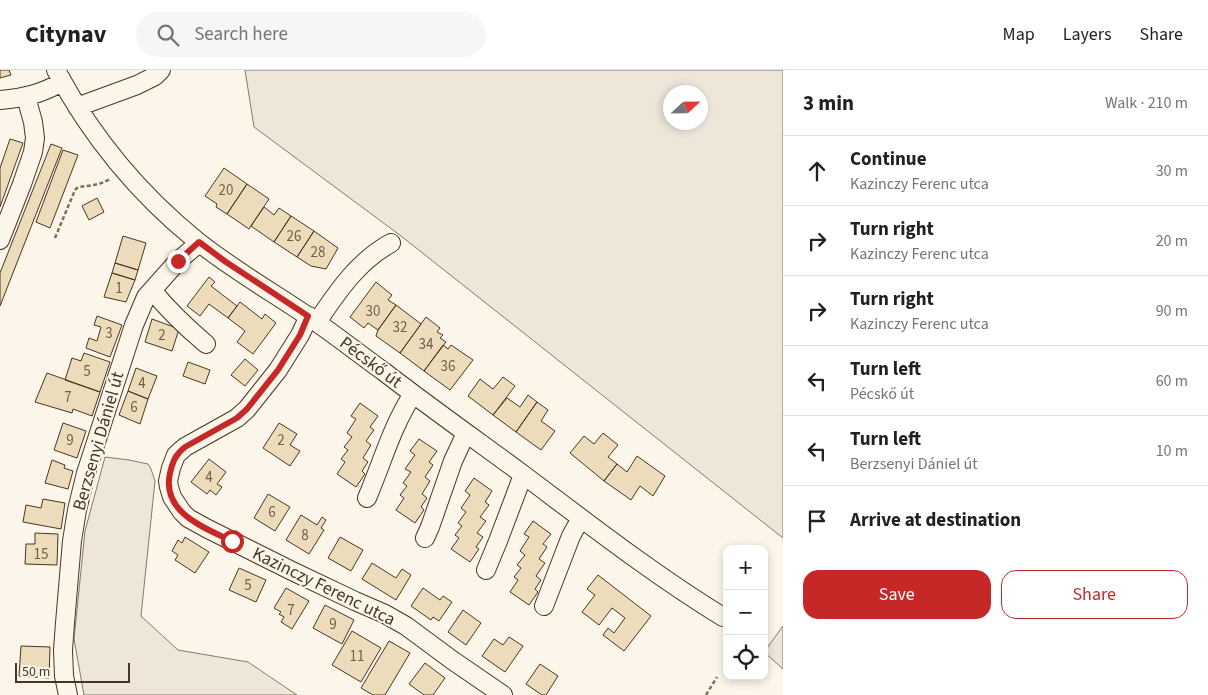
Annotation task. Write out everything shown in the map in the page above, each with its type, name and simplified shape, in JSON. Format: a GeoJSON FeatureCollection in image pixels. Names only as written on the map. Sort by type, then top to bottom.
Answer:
{"type":"FeatureCollection","features":[{"type":"Feature","properties":{"kind":"street"},"geometry":{"type":"LineString","coordinates":[[77,107],[137,85],[155,76],[161,70]]}},
{"type":"Feature","properties":{"kind":"street"},"geometry":{"type":"LineString","coordinates":[[0,100],[26,97],[44,92],[59,76]]}},
{"type":"Feature","properties":{"kind":"street","name":"Pécskő út"},"geometry":{"type":"LineString","coordinates":[[59,76],[92,129],[146,194],[178,225],[226,262],[313,319],[667,580],[723,617]]}},
{"type":"Feature","properties":{"kind":"street"},"geometry":{"type":"LineString","coordinates":[[0,240],[33,152],[35,138],[33,122],[26,97]]}},
{"type":"Feature","properties":{"kind":"street","name":"Berzsenyi Dániel út"},"geometry":{"type":"LineString","coordinates":[[68,695],[64,676],[64,650],[72,541],[86,473],[134,325],[146,297],[178,261],[199,242]]}},
{"type":"Feature","properties":{"kind":"street","name":"Kazinczy Ferenc utca"},"geometry":{"type":"LineString","coordinates":[[391,243],[358,267],[300,335],[278,370],[247,409],[237,418],[185,447],[176,455],[168,481],[169,487],[172,497],[188,518],[406,626],[503,695]]}},
{"type":"Feature","properties":{"kind":"street"},"geometry":{"type":"LineString","coordinates":[[152,290],[176,317],[206,344]]}},
{"type":"Feature","properties":{"kind":"street"},"geometry":{"type":"LineString","coordinates":[[367,498],[395,426],[413,394]]}},
{"type":"Feature","properties":{"kind":"street"},"geometry":{"type":"LineString","coordinates":[[424,538],[430,527],[453,461],[466,433]]}},
{"type":"Feature","properties":{"kind":"street"},"geometry":{"type":"LineString","coordinates":[[486,570],[523,475]]}},
{"type":"Feature","properties":{"kind":"street"},"geometry":{"type":"LineString","coordinates":[[544,606],[572,536],[582,518]]}},
{"type":"Feature","properties":{"kind":"path"},"geometry":{"type":"LineString","coordinates":[[55,238],[72,195],[78,187],[103,183],[125,170]]}},
{"type":"Feature","properties":{"kind":"path"},"geometry":{"type":"LineString","coordinates":[[706,695],[717,678]]}},
{"type":"Feature","properties":{"kind":"shaded area"},"geometry":{"type":"Polygon","coordinates":[[[245,70],[783,70],[783,538],[401,236],[254,127],[245,70]]]}},
{"type":"Feature","properties":{"kind":"shaded area"},"geometry":{"type":"Polygon","coordinates":[[[105,457],[148,464],[155,481],[141,616],[178,650],[248,662],[297,695],[84,695],[74,639],[85,531],[105,457]]]}},
{"type":"Feature","properties":{"kind":"shaded area"},"geometry":{"type":"Polygon","coordinates":[[[783,626],[783,669],[768,656],[768,647],[783,626]]]}},
{"type":"Feature","properties":{"kind":"building"},"geometry":{"type":"Polygon","coordinates":[[[0,70],[9,70],[11,75],[0,78],[0,70]]]}},
{"type":"Feature","properties":{"kind":"building"},"geometry":{"type":"Polygon","coordinates":[[[10,139],[23,143],[0,207],[0,168],[10,139]]]}},
{"type":"Feature","properties":{"kind":"building"},"geometry":{"type":"Polygon","coordinates":[[[51,144],[62,148],[0,306],[0,273],[51,144]]]}},
{"type":"Feature","properties":{"kind":"building"},"geometry":{"type":"Polygon","coordinates":[[[63,150],[78,155],[50,228],[36,222],[63,150]]]}},
{"type":"Feature","properties":{"kind":"building"},"geometry":{"type":"Polygon","coordinates":[[[224,168],[247,184],[227,214],[216,207],[217,204],[205,196],[224,168]]]}},
{"type":"Feature","properties":{"kind":"building"},"geometry":{"type":"Polygon","coordinates":[[[247,184],[269,199],[249,229],[227,214],[247,184]]]}},
{"type":"Feature","properties":{"kind":"building"},"geometry":{"type":"Polygon","coordinates":[[[97,198],[104,212],[89,220],[82,206],[97,198]]]}},
{"type":"Feature","properties":{"kind":"building"},"geometry":{"type":"Polygon","coordinates":[[[264,207],[274,215],[279,208],[291,216],[274,242],[251,226],[264,207]]]}},
{"type":"Feature","properties":{"kind":"building"},"geometry":{"type":"Polygon","coordinates":[[[291,216],[314,231],[297,257],[274,242],[291,216]]]}},
{"type":"Feature","properties":{"kind":"building"},"geometry":{"type":"Polygon","coordinates":[[[314,231],[338,248],[326,269],[311,266],[297,257],[314,231]]]}},
{"type":"Feature","properties":{"kind":"building"},"geometry":{"type":"Polygon","coordinates":[[[123,236],[146,243],[138,270],[115,263],[123,236]]]}},
{"type":"Feature","properties":{"kind":"building"},"geometry":{"type":"Polygon","coordinates":[[[115,263],[138,270],[135,280],[112,273],[115,263]]]}},
{"type":"Feature","properties":{"kind":"building"},"geometry":{"type":"Polygon","coordinates":[[[112,273],[135,280],[126,302],[104,297],[112,273]]]}},
{"type":"Feature","properties":{"kind":"building"},"geometry":{"type":"Polygon","coordinates":[[[209,277],[215,282],[211,286],[237,306],[228,318],[209,304],[200,316],[187,306],[209,277]]]}},
{"type":"Feature","properties":{"kind":"building"},"geometry":{"type":"Polygon","coordinates":[[[376,282],[392,295],[388,300],[396,305],[378,330],[368,323],[364,328],[350,317],[376,282]]]}},
{"type":"Feature","properties":{"kind":"building"},"geometry":{"type":"Polygon","coordinates":[[[240,302],[262,319],[265,314],[276,323],[253,354],[237,342],[245,331],[228,318],[240,302]]]}},
{"type":"Feature","properties":{"kind":"building"},"geometry":{"type":"Polygon","coordinates":[[[396,305],[421,324],[400,353],[376,336],[378,330],[396,305]]]}},
{"type":"Feature","properties":{"kind":"building"},"geometry":{"type":"Polygon","coordinates":[[[97,316],[122,325],[110,357],[86,348],[89,338],[97,341],[101,327],[94,325],[97,316]]]}},
{"type":"Feature","properties":{"kind":"building"},"geometry":{"type":"Polygon","coordinates":[[[426,317],[440,328],[437,332],[443,335],[440,338],[446,342],[424,371],[400,353],[426,317]]]}},
{"type":"Feature","properties":{"kind":"building"},"geometry":{"type":"Polygon","coordinates":[[[152,319],[179,329],[172,351],[145,342],[152,319]]]}},
{"type":"Feature","properties":{"kind":"building"},"geometry":{"type":"Polygon","coordinates":[[[443,345],[448,349],[451,345],[473,360],[450,390],[424,371],[443,345]]]}},
{"type":"Feature","properties":{"kind":"building"},"geometry":{"type":"Polygon","coordinates":[[[84,353],[110,362],[100,392],[65,380],[72,358],[81,361],[84,353]]]}},
{"type":"Feature","properties":{"kind":"building"},"geometry":{"type":"Polygon","coordinates":[[[245,359],[258,370],[245,386],[231,375],[245,359]]]}},
{"type":"Feature","properties":{"kind":"building"},"geometry":{"type":"Polygon","coordinates":[[[188,362],[210,370],[205,384],[183,376],[188,362]]]}},
{"type":"Feature","properties":{"kind":"building"},"geometry":{"type":"Polygon","coordinates":[[[136,368],[157,376],[148,399],[128,391],[136,368]]]}},
{"type":"Feature","properties":{"kind":"building"},"geometry":{"type":"Polygon","coordinates":[[[47,373],[100,392],[92,416],[73,409],[72,413],[35,402],[47,373]]]}},
{"type":"Feature","properties":{"kind":"building"},"geometry":{"type":"Polygon","coordinates":[[[503,377],[515,386],[493,415],[468,396],[480,379],[493,389],[503,377]]]}},
{"type":"Feature","properties":{"kind":"building"},"geometry":{"type":"Polygon","coordinates":[[[128,391],[148,399],[140,424],[119,415],[128,391]]]}},
{"type":"Feature","properties":{"kind":"building"},"geometry":{"type":"Polygon","coordinates":[[[528,395],[537,402],[516,432],[493,415],[507,398],[520,407],[528,395]]]}},
{"type":"Feature","properties":{"kind":"building"},"geometry":{"type":"Polygon","coordinates":[[[537,402],[548,410],[541,421],[555,431],[541,450],[516,432],[537,402]]]}},
{"type":"Feature","properties":{"kind":"building"},"geometry":{"type":"Polygon","coordinates":[[[360,403],[378,416],[370,427],[374,430],[366,441],[371,445],[363,458],[368,462],[362,471],[365,474],[356,487],[337,474],[345,462],[341,459],[348,450],[344,447],[352,437],[347,433],[356,419],[351,416],[360,403]]]}},
{"type":"Feature","properties":{"kind":"building"},"geometry":{"type":"Polygon","coordinates":[[[63,423],[86,431],[77,458],[54,450],[63,423]]]}},
{"type":"Feature","properties":{"kind":"building"},"geometry":{"type":"Polygon","coordinates":[[[279,423],[297,434],[290,445],[300,451],[290,466],[263,448],[279,423]]]}},
{"type":"Feature","properties":{"kind":"building"},"geometry":{"type":"Polygon","coordinates":[[[603,433],[618,445],[608,457],[617,464],[604,481],[570,453],[584,436],[594,444],[603,433]]]}},
{"type":"Feature","properties":{"kind":"building"},"geometry":{"type":"Polygon","coordinates":[[[419,439],[437,451],[429,462],[433,465],[425,477],[430,481],[422,494],[427,498],[421,507],[424,510],[415,523],[396,510],[404,498],[400,495],[407,486],[403,483],[411,472],[405,469],[415,455],[410,451],[419,439]]]}},
{"type":"Feature","properties":{"kind":"building"},"geometry":{"type":"Polygon","coordinates":[[[637,456],[665,476],[653,496],[640,486],[631,500],[604,481],[617,464],[627,472],[637,456]]]}},
{"type":"Feature","properties":{"kind":"building"},"geometry":{"type":"Polygon","coordinates":[[[209,459],[226,472],[217,484],[222,487],[216,495],[210,490],[207,494],[191,482],[209,459]]]}},
{"type":"Feature","properties":{"kind":"building"},"geometry":{"type":"Polygon","coordinates":[[[52,460],[65,465],[64,468],[73,471],[68,489],[45,483],[52,460]]]}},
{"type":"Feature","properties":{"kind":"building"},"geometry":{"type":"Polygon","coordinates":[[[474,478],[492,491],[485,502],[489,505],[480,517],[486,521],[477,533],[483,537],[476,547],[479,549],[470,562],[451,549],[459,538],[455,535],[462,526],[458,523],[466,512],[461,508],[470,495],[465,491],[474,478]]]}},
{"type":"Feature","properties":{"kind":"building"},"geometry":{"type":"Polygon","coordinates":[[[268,494],[290,507],[275,531],[254,518],[268,494]]]}},
{"type":"Feature","properties":{"kind":"building"},"geometry":{"type":"Polygon","coordinates":[[[43,499],[65,503],[61,529],[23,522],[26,505],[41,508],[43,499]]]}},
{"type":"Feature","properties":{"kind":"building"},"geometry":{"type":"Polygon","coordinates":[[[301,515],[317,525],[322,517],[326,520],[321,528],[324,530],[309,554],[286,540],[301,515]]]}},
{"type":"Feature","properties":{"kind":"building"},"geometry":{"type":"Polygon","coordinates":[[[533,521],[551,534],[543,544],[547,547],[539,559],[545,563],[536,576],[541,580],[535,589],[538,592],[529,605],[510,592],[518,580],[514,577],[521,568],[517,565],[525,555],[520,551],[529,537],[524,534],[533,521]]]}},
{"type":"Feature","properties":{"kind":"building"},"geometry":{"type":"Polygon","coordinates":[[[35,533],[58,534],[57,565],[25,564],[26,544],[35,544],[35,533]]]}},
{"type":"Feature","properties":{"kind":"building"},"geometry":{"type":"Polygon","coordinates":[[[185,537],[209,552],[195,573],[175,560],[178,555],[172,551],[178,540],[182,543],[185,537]]]}},
{"type":"Feature","properties":{"kind":"building"},"geometry":{"type":"Polygon","coordinates":[[[340,537],[363,550],[351,571],[328,558],[340,537]]]}},
{"type":"Feature","properties":{"kind":"building"},"geometry":{"type":"Polygon","coordinates":[[[372,563],[396,578],[402,569],[411,575],[396,600],[362,579],[372,563]]]}},
{"type":"Feature","properties":{"kind":"building"},"geometry":{"type":"Polygon","coordinates":[[[239,568],[266,580],[256,602],[229,590],[239,568]]]}},
{"type":"Feature","properties":{"kind":"building"},"geometry":{"type":"Polygon","coordinates":[[[598,575],[651,616],[624,651],[603,635],[608,628],[614,633],[625,618],[612,608],[599,625],[582,612],[595,595],[587,589],[598,575]]]}},
{"type":"Feature","properties":{"kind":"building"},"geometry":{"type":"Polygon","coordinates":[[[286,588],[309,601],[292,629],[281,622],[284,617],[279,614],[281,612],[274,608],[286,588]]]}},
{"type":"Feature","properties":{"kind":"building"},"geometry":{"type":"Polygon","coordinates":[[[423,588],[440,600],[443,596],[452,602],[439,621],[433,617],[431,620],[411,606],[423,588]]]}},
{"type":"Feature","properties":{"kind":"building"},"geometry":{"type":"Polygon","coordinates":[[[325,605],[354,620],[342,644],[313,628],[325,605]]]}},
{"type":"Feature","properties":{"kind":"building"},"geometry":{"type":"Polygon","coordinates":[[[463,610],[481,623],[466,645],[448,632],[463,610]]]}},
{"type":"Feature","properties":{"kind":"building"},"geometry":{"type":"Polygon","coordinates":[[[352,631],[381,648],[361,682],[332,665],[352,631]]]}},
{"type":"Feature","properties":{"kind":"building"},"geometry":{"type":"Polygon","coordinates":[[[509,637],[523,646],[505,672],[482,656],[494,639],[503,645],[509,637]]]}},
{"type":"Feature","properties":{"kind":"building"},"geometry":{"type":"Polygon","coordinates":[[[389,641],[410,653],[385,695],[373,695],[361,688],[389,641]]]}},
{"type":"Feature","properties":{"kind":"building"},"geometry":{"type":"Polygon","coordinates":[[[21,646],[50,647],[49,678],[19,676],[21,646]]]}},
{"type":"Feature","properties":{"kind":"building"},"geometry":{"type":"Polygon","coordinates":[[[425,663],[445,678],[433,695],[424,695],[409,684],[425,663]]]}},
{"type":"Feature","properties":{"kind":"building"},"geometry":{"type":"Polygon","coordinates":[[[540,664],[558,676],[546,695],[542,695],[526,684],[540,664]]]}},
{"type":"Feature","properties":{"kind":"route"},"geometry":{"type":"LineString","coordinates":[[178,261],[199,242],[308,316],[300,335],[278,370],[247,409],[237,418],[185,447],[174,458],[168,484],[174,502],[188,518],[232,541]]}}]}
